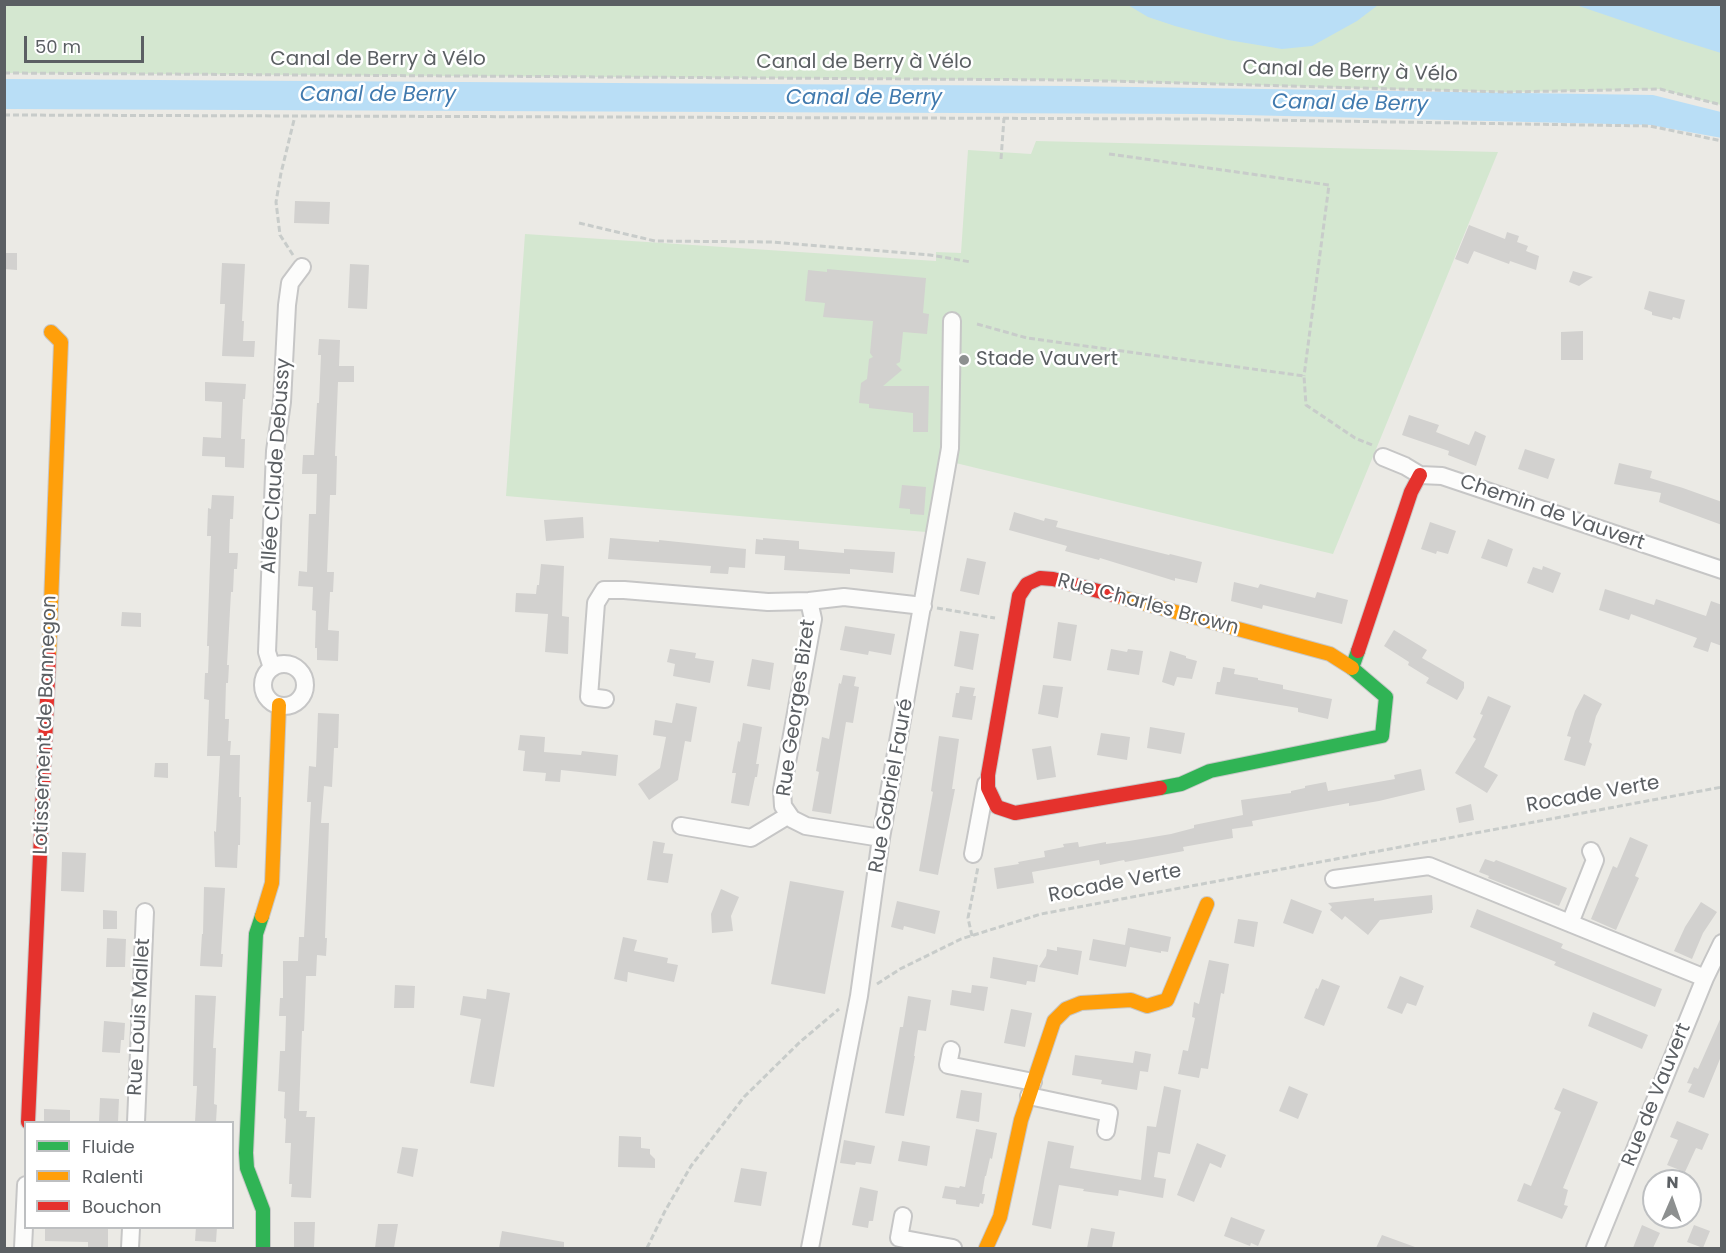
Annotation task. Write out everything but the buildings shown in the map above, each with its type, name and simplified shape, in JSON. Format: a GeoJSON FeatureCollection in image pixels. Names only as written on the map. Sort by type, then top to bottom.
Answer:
{"type":"FeatureCollection","features":[{"type":"Feature","properties":{"kind":"street","name":"Allée Claude Debussy"},"geometry":{"type":"LineString","coordinates":[[279,705],[268,699],[263,691],[264,677],[272,668],[267,652],[275,451],[282,402],[286,305],[290,283],[302,267]]}},
{"type":"Feature","properties":{"kind":"street","name":"Rue Gabriel Fauré"},"geometry":{"type":"LineString","coordinates":[[810,1248],[859,996],[881,838],[950,448],[952,321]]}},
{"type":"Feature","properties":{"kind":"street","name":"Lotissement de Bannegon"},"geometry":{"type":"LineString","coordinates":[[28,1121],[44,795],[61,342],[51,332]]}},
{"type":"Feature","properties":{"kind":"street","name":"Chemin de Vauvert"},"geometry":{"type":"LineString","coordinates":[[1383,458],[1405,466],[1420,475],[1442,476],[1722,570]]}},
{"type":"Feature","properties":{"kind":"street"},"geometry":{"type":"LineString","coordinates":[[1352,668],[1412,492],[1420,475]]}},
{"type":"Feature","properties":{"kind":"street","name":"Rue Charles Brown"},"geometry":{"type":"LineString","coordinates":[[973,854],[1019,596],[1028,584],[1040,578],[1053,579],[1330,654],[1352,668],[1386,697],[1382,736],[1210,771],[1181,784],[1015,813],[997,807],[988,788],[988,775]]}},
{"type":"Feature","properties":{"kind":"street","name":"Rue Georges Bizet"},"geometry":{"type":"LineString","coordinates":[[605,699],[589,697],[596,603],[604,590],[768,602],[844,597],[923,606]]}},
{"type":"Feature","properties":{"kind":"street","name":"Rue Georges Bizet"},"geometry":{"type":"LineString","coordinates":[[809,601],[813,619],[782,790],[783,806],[792,819],[806,826],[881,838]]}},
{"type":"Feature","properties":{"kind":"street"},"geometry":{"type":"LineString","coordinates":[[263,1248],[263,1210],[247,1168],[246,1152],[256,934],[272,883],[279,705],[291,705],[297,701],[305,685],[303,676],[288,664],[277,664],[272,668]]}},
{"type":"Feature","properties":{"kind":"street","name":"Rue Georges Bizet"},"geometry":{"type":"LineString","coordinates":[[681,826],[751,838],[789,814]]}},
{"type":"Feature","properties":{"kind":"street"},"geometry":{"type":"LineString","coordinates":[[1570,923],[1595,860],[1590,851]]}},
{"type":"Feature","properties":{"kind":"street"},"geometry":{"type":"LineString","coordinates":[[1334,879],[1429,866],[1705,978]]}},
{"type":"Feature","properties":{"kind":"street"},"geometry":{"type":"LineString","coordinates":[[986,1248],[1000,1217],[1017,1133],[1052,1025],[1068,1007],[1084,1002],[1131,1000],[1148,1006],[1167,1000],[1208,904]]}},
{"type":"Feature","properties":{"kind":"street","name":"Rue Louis Mallet"},"geometry":{"type":"LineString","coordinates":[[136,1121],[145,912]]}},
{"type":"Feature","properties":{"kind":"street","name":"Rue de Vauvert"},"geometry":{"type":"LineString","coordinates":[[1595,1248],[1705,978],[1722,943]]}},
{"type":"Feature","properties":{"kind":"street"},"geometry":{"type":"LineString","coordinates":[[951,1050],[948,1065],[1109,1113],[1107,1131]]}},
{"type":"Feature","properties":{"kind":"street"},"geometry":{"type":"LineString","coordinates":[[22,1248],[24,1216]]}},
{"type":"Feature","properties":{"kind":"street"},"geometry":{"type":"LineString","coordinates":[[903,1216],[899,1238],[953,1248]]}},
{"type":"Feature","properties":{"kind":"street"},"geometry":{"type":"LineString","coordinates":[[130,1248],[131,1229]]}},
{"type":"Feature","properties":{"kind":"path","name":"Canal de Berry à Vélo"},"geometry":{"type":"LineString","coordinates":[[4,73],[1070,80],[1508,92],[1660,89],[1722,105]]}},
{"type":"Feature","properties":{"kind":"path"},"geometry":{"type":"LineString","coordinates":[[4,115],[1203,119],[1650,126],[1722,141]]}},
{"type":"Feature","properties":{"kind":"path"},"geometry":{"type":"LineString","coordinates":[[295,116],[276,202],[280,235],[302,267]]}},
{"type":"Feature","properties":{"kind":"path"},"geometry":{"type":"LineString","coordinates":[[1001,159],[1004,118]]}},
{"type":"Feature","properties":{"kind":"path"},"geometry":{"type":"LineString","coordinates":[[1109,154],[1329,185],[1304,376],[1306,405],[1355,438],[1373,446],[1383,458]]}},
{"type":"Feature","properties":{"kind":"path"},"geometry":{"type":"LineString","coordinates":[[579,223],[655,241],[772,242],[930,255],[971,262]]}},
{"type":"Feature","properties":{"kind":"path"},"geometry":{"type":"LineString","coordinates":[[977,324],[1027,338],[1304,376]]}},
{"type":"Feature","properties":{"kind":"path"},"geometry":{"type":"LineString","coordinates":[[923,606],[1014,621]]}},
{"type":"Feature","properties":{"kind":"path","name":"Rocade Verte"},"geometry":{"type":"LineString","coordinates":[[647,1248],[691,1166],[744,1097],[831,1014],[900,969],[961,939],[1041,914],[1722,787]]}},
{"type":"Feature","properties":{"kind":"path"},"geometry":{"type":"LineString","coordinates":[[972,936],[968,918],[979,864],[973,854]]}},
{"type":"Feature","properties":{"kind":"green space"},"geometry":{"type":"Polygon","coordinates":[[[5,4],[1722,5],[1721,105],[1660,89],[1508,92],[1070,80],[5,73],[5,4]]]}},
{"type":"Feature","properties":{"kind":"green space","name":"Stade Vauvert"},"geometry":{"type":"Polygon","coordinates":[[[1036,141],[1498,152],[1333,554],[939,459],[926,532],[506,496],[525,234],[936,261],[936,252],[961,253],[968,150],[1031,154],[1036,141]]]}},
{"type":"Feature","properties":{"kind":"water"},"geometry":{"type":"Polygon","coordinates":[[[1378,4],[1357,21],[1312,46],[1282,49],[1228,40],[1175,26],[1148,17],[1128,5],[1378,4]]]}},
{"type":"Feature","properties":{"kind":"water"},"geometry":{"type":"Polygon","coordinates":[[[1576,5],[1722,5],[1721,53],[1673,38],[1576,5]]]}},
{"type":"Feature","properties":{"kind":"water","name":"Canal de Berry"},"geometry":{"type":"Polygon","coordinates":[[[5,79],[1071,86],[1653,95],[1721,112],[1722,138],[1650,125],[1203,114],[5,109],[5,79]]]}},
{"type":"Feature","properties":{"kind":"traffic: fast"},"geometry":{"type":"LineString","coordinates":[[1160,788],[1181,784],[1210,771],[1382,736],[1386,697],[1352,668],[1358,651]]}},
{"type":"Feature","properties":{"kind":"traffic: fast"},"geometry":{"type":"LineString","coordinates":[[262,916],[256,934],[246,1153],[247,1168],[263,1210],[263,1248]]}},
{"type":"Feature","properties":{"kind":"traffic: slow"},"geometry":{"type":"LineString","coordinates":[[49,656],[61,342],[51,332]]}},
{"type":"Feature","properties":{"kind":"traffic: slow"},"geometry":{"type":"LineString","coordinates":[[1117,596],[1330,654],[1352,668]]}},
{"type":"Feature","properties":{"kind":"traffic: slow"},"geometry":{"type":"LineString","coordinates":[[262,916],[272,883],[279,705]]}},
{"type":"Feature","properties":{"kind":"traffic: slow"},"geometry":{"type":"LineString","coordinates":[[986,1248],[1000,1217],[1021,1120],[1054,1021],[1066,1009],[1081,1003],[1131,1000],[1147,1006],[1167,1000],[1207,904]]}},
{"type":"Feature","properties":{"kind":"traffic: jam"},"geometry":{"type":"LineString","coordinates":[[1358,651],[1411,492],[1420,475]]}},
{"type":"Feature","properties":{"kind":"traffic: jam"},"geometry":{"type":"LineString","coordinates":[[1117,596],[1053,579],[1040,578],[1027,584],[1019,596],[988,775],[988,788],[997,807],[1015,813],[1160,788]]}},
{"type":"Feature","properties":{"kind":"traffic: jam"},"geometry":{"type":"LineString","coordinates":[[28,1121],[49,656]]}},
{"type":"Feature","properties":{"kind":"place","name":"Stade Vauvert"},"geometry":{"type":"Point","coordinates":[964,360]}}]}
